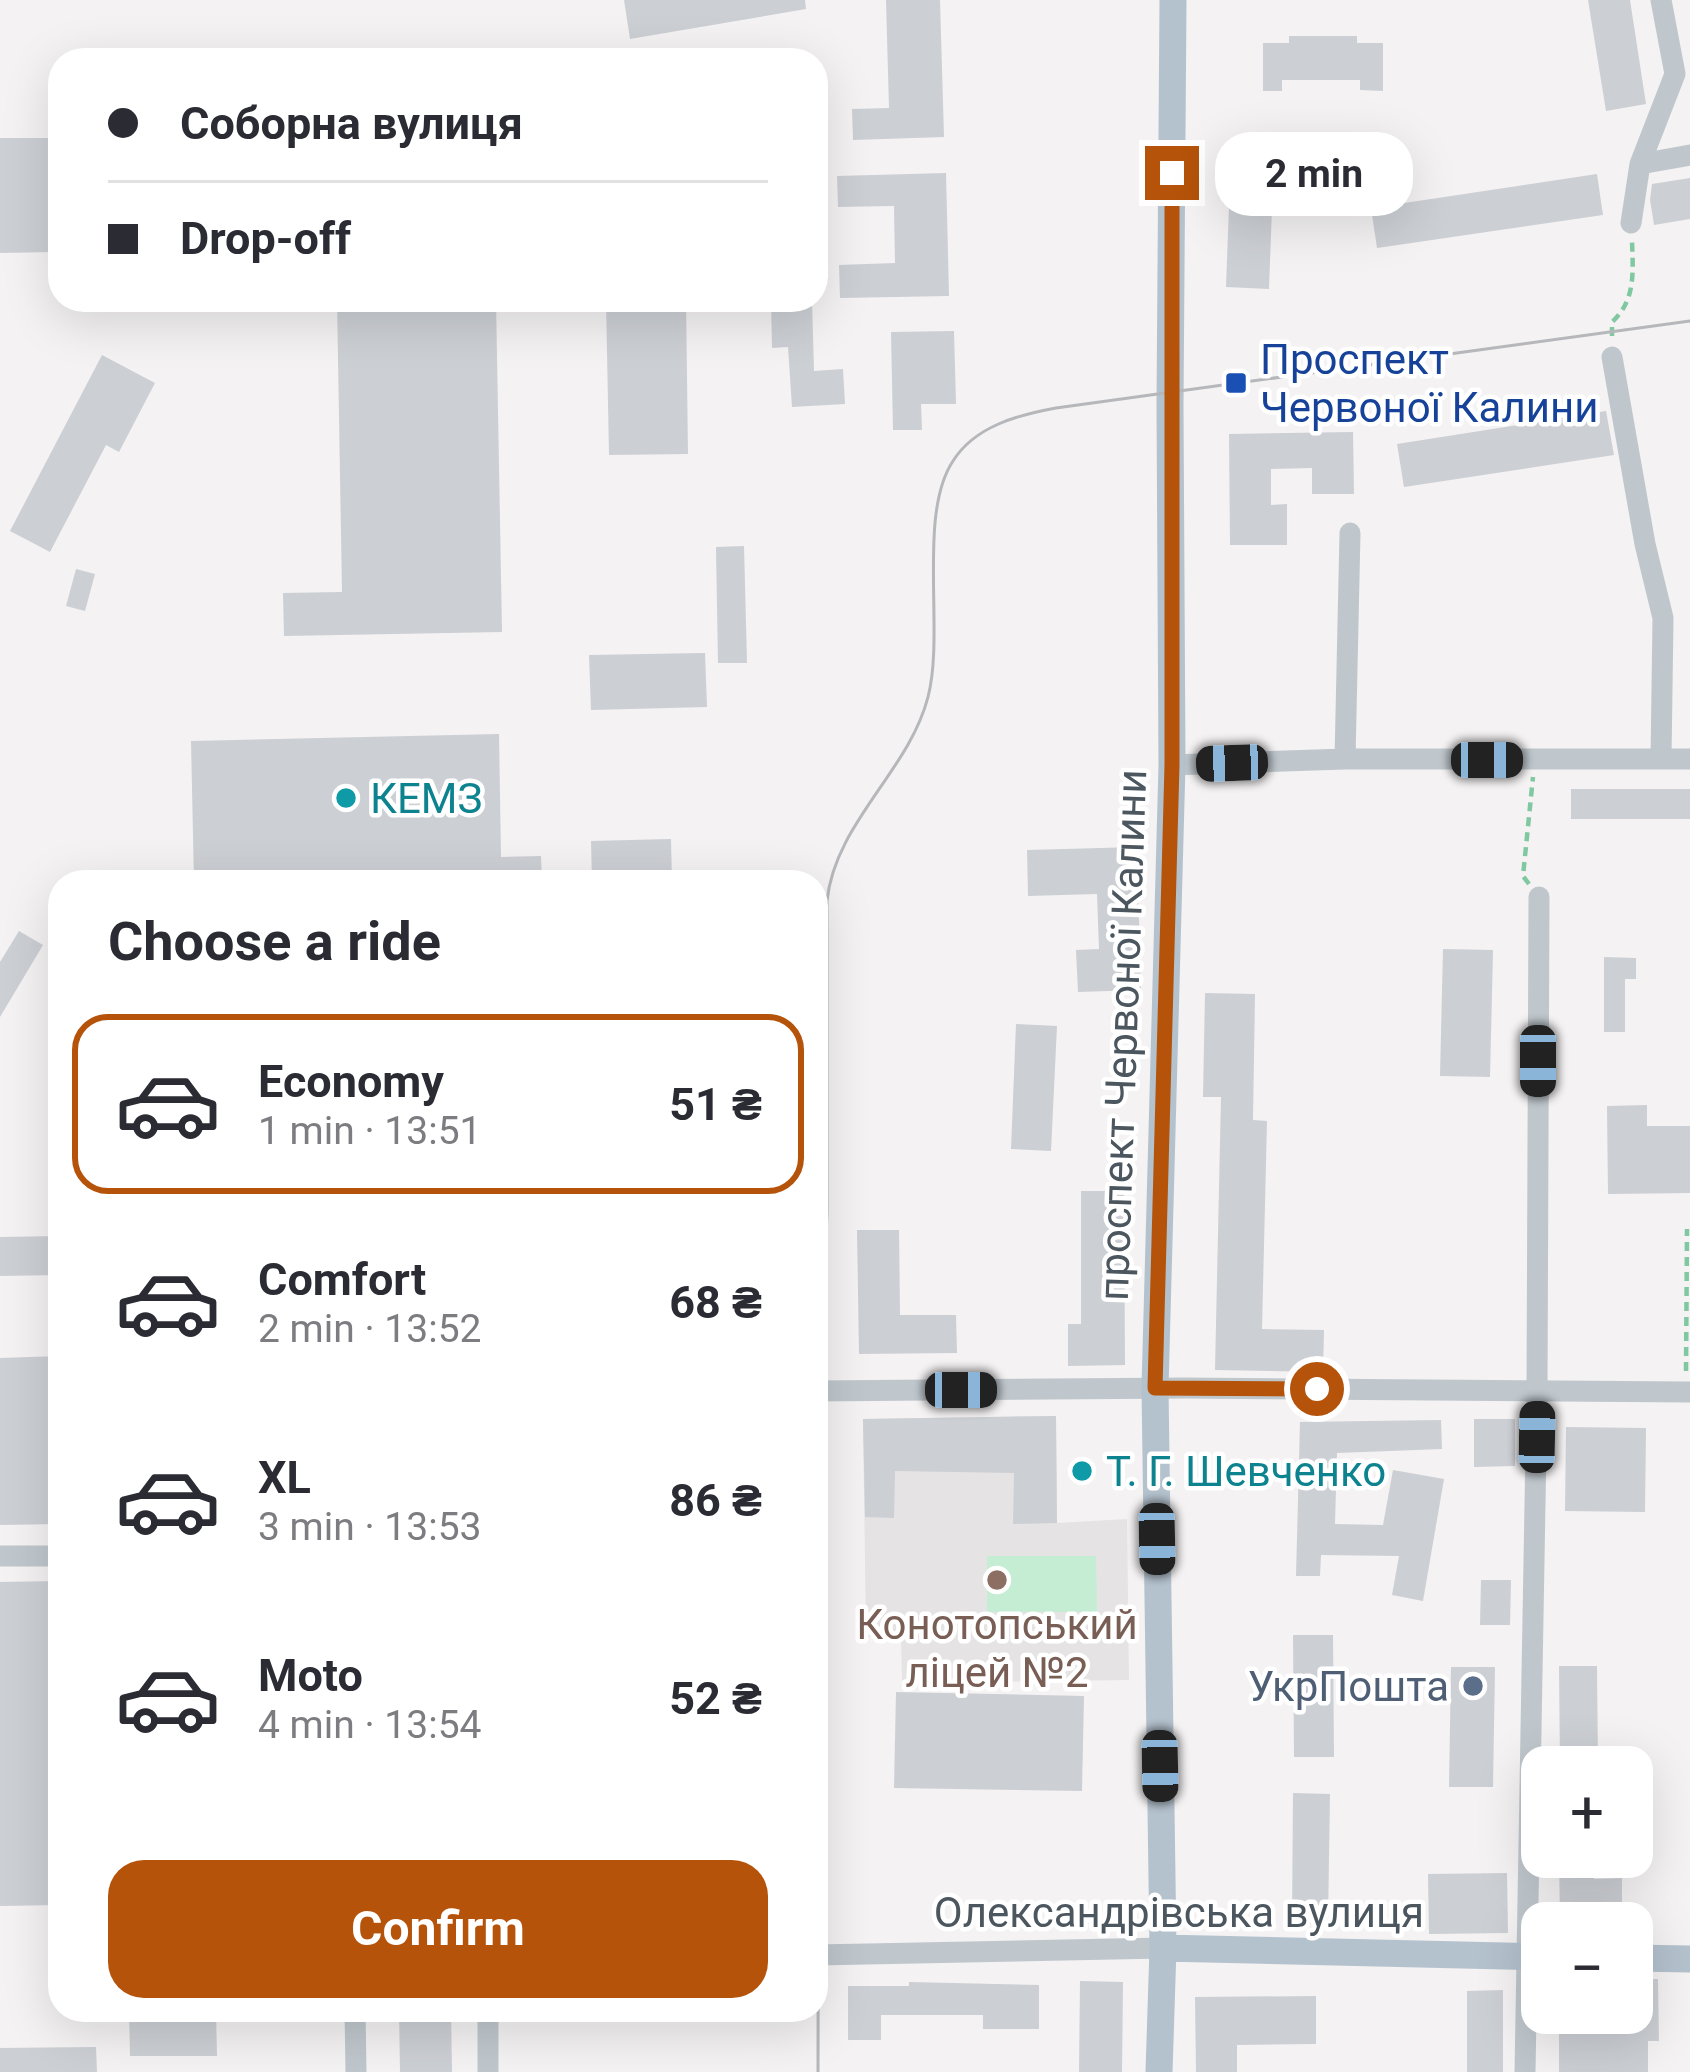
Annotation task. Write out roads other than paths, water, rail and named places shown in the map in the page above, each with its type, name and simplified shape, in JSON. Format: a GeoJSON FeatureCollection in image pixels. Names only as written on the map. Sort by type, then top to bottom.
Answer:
{"type":"FeatureCollection","features":[{"type":"Feature","properties":{"kind":"main road","name":"проспект Червоної Калини"},"geometry":{"type":"LineString","coordinates":[[1159,2072],[1163,1948],[1155,1388],[1172,765],[1173,0]]}},
{"type":"Feature","properties":{"kind":"main road","name":"Олександрівська вулиця"},"geometry":{"type":"LineString","coordinates":[[1163,1948],[1521,1957]]}},
{"type":"Feature","properties":{"kind":"main road"},"geometry":{"type":"LineString","coordinates":[[1653,1958],[1690,1959]]}},
{"type":"Feature","properties":{"kind":"street"},"geometry":{"type":"LineString","coordinates":[[1631,223],[1640,164],[1675,74],[1661,0]]}},
{"type":"Feature","properties":{"kind":"street"},"geometry":{"type":"LineString","coordinates":[[1640,164],[1690,155]]}},
{"type":"Feature","properties":{"kind":"street"},"geometry":{"type":"LineString","coordinates":[[1612,357],[1664,629],[1661,759]]}},
{"type":"Feature","properties":{"kind":"street"},"geometry":{"type":"LineString","coordinates":[[1345,759],[1350,533]]}},
{"type":"Feature","properties":{"kind":"street"},"geometry":{"type":"LineString","coordinates":[[1664,629],[1690,629]]}},
{"type":"Feature","properties":{"kind":"street"},"geometry":{"type":"LineString","coordinates":[[1172,765],[1345,759],[1690,759]]}},
{"type":"Feature","properties":{"kind":"street"},"geometry":{"type":"LineString","coordinates":[[1535,1902],[1539,897]]}},
{"type":"Feature","properties":{"kind":"street"},"geometry":{"type":"LineString","coordinates":[[828,1391],[1537,1390],[1688,1384]]}},
{"type":"Feature","properties":{"kind":"street"},"geometry":{"type":"LineString","coordinates":[[0,1556],[48,1556]]}},
{"type":"Feature","properties":{"kind":"street","name":"Олександрівська вулиця"},"geometry":{"type":"LineString","coordinates":[[828,1954],[1163,1948]]}},
{"type":"Feature","properties":{"kind":"street"},"geometry":{"type":"LineString","coordinates":[[356,2022],[356,2072]]}},
{"type":"Feature","properties":{"kind":"street"},"geometry":{"type":"LineString","coordinates":[[488,2022],[488,2072]]}},
{"type":"Feature","properties":{"kind":"street"},"geometry":{"type":"LineString","coordinates":[[1525,2072],[1528,2034]]}},
{"type":"Feature","properties":{"kind":"tram line"},"geometry":{"type":"LineString","coordinates":[[828,896],[843,847],[905,749],[928,697],[936,512],[953,461],[973,439],[1013,419],[1056,408],[1690,321]]}},
{"type":"Feature","properties":{"kind":"tram line"},"geometry":{"type":"LineString","coordinates":[[818,2022],[818,2072]]}},
{"type":"Feature","properties":{"kind":"place","name":"Проспект Червоної Калини"},"geometry":{"type":"Point","coordinates":[1236,383]}},
{"type":"Feature","properties":{"kind":"place","name":"КЕМЗ"},"geometry":{"type":"Point","coordinates":[346,798]}},
{"type":"Feature","properties":{"kind":"place","name":"Т. Г. Шевченко"},"geometry":{"type":"Point","coordinates":[1082,1471]}},
{"type":"Feature","properties":{"kind":"place","name":"Конотопський ліцей №2"},"geometry":{"type":"Point","coordinates":[997,1580]}},
{"type":"Feature","properties":{"kind":"place","name":"УкрПошта"},"geometry":{"type":"Point","coordinates":[1473,1686]}}]}
